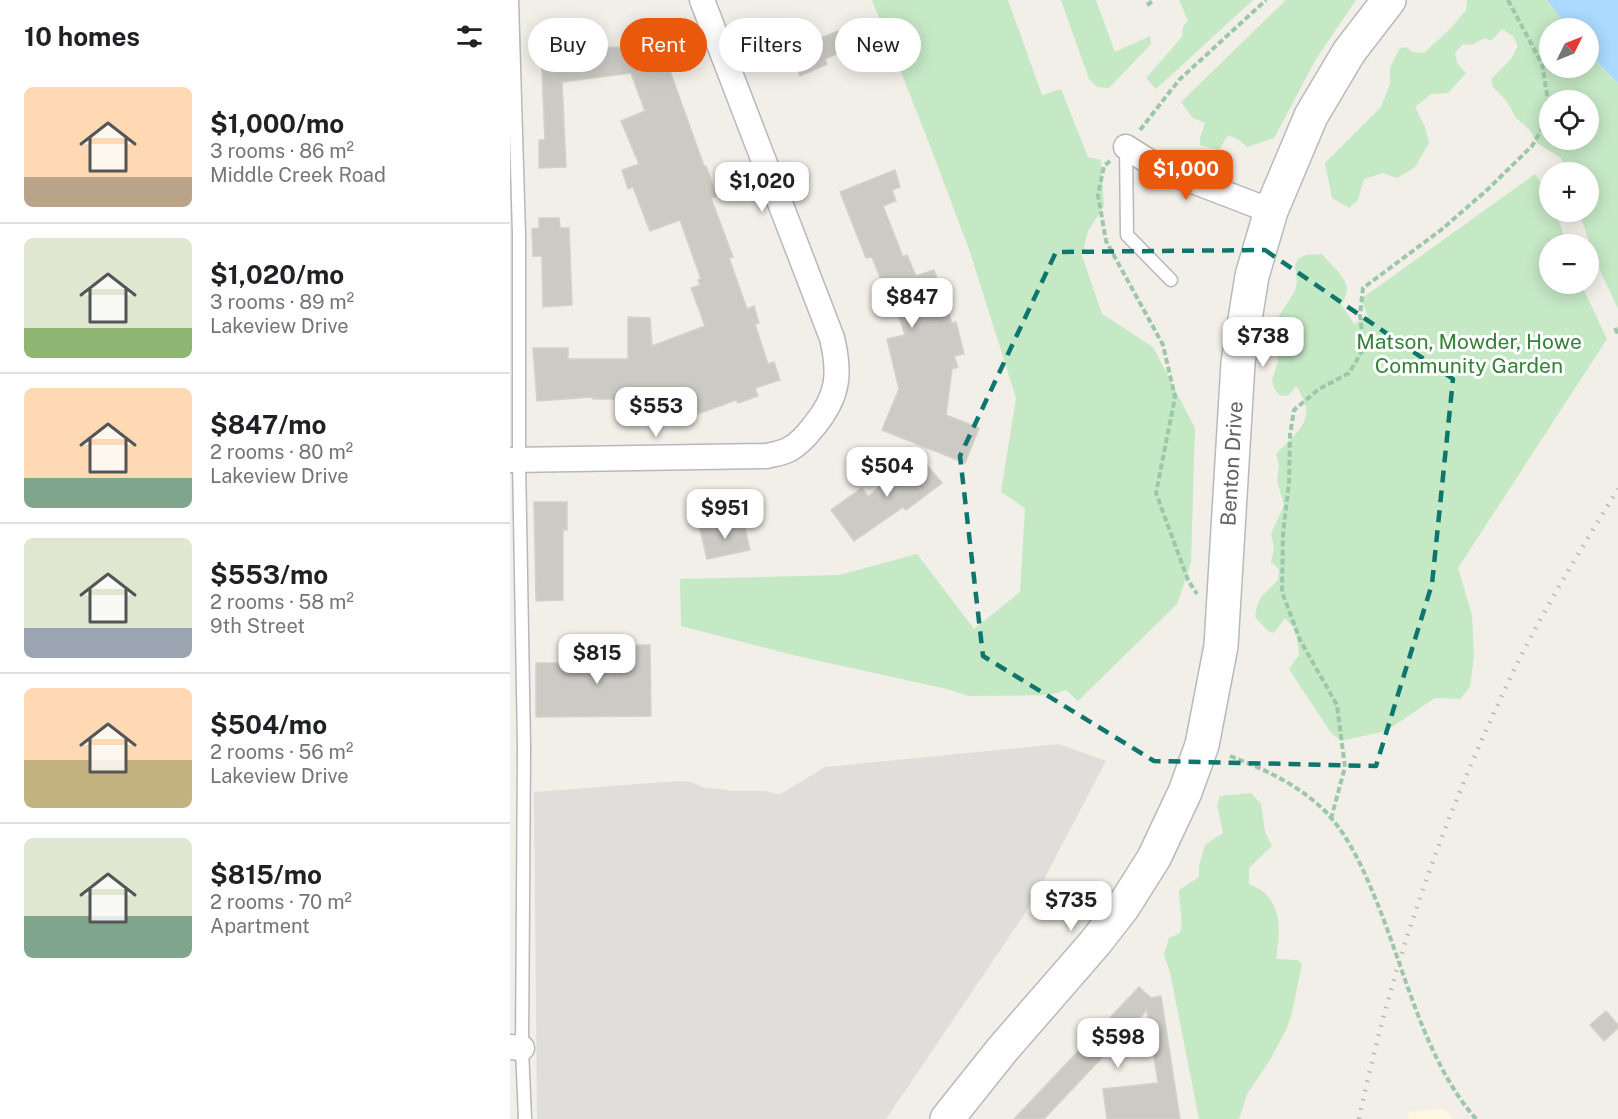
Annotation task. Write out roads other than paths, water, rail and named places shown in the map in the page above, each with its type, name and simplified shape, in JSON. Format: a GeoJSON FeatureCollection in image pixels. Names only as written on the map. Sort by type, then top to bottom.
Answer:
{"type":"FeatureCollection","features":[{"type":"Feature","properties":{"kind":"street"},"geometry":{"type":"LineString","coordinates":[[515,460],[767,456],[789,450],[810,431],[828,409],[834,396],[837,377],[832,338],[702,0]]}},
{"type":"Feature","properties":{"kind":"street","name":"Benton Drive"},"geometry":{"type":"LineString","coordinates":[[947,1119],[1123,907],[1154,858],[1185,792],[1216,751],[1238,363],[1247,297],[1270,211],[1296,147],[1325,91],[1349,52],[1389,0]]}},
{"type":"Feature","properties":{"kind":"street"},"geometry":{"type":"LineString","coordinates":[[1126,147],[1159,168],[1270,211]]}},
{"type":"Feature","properties":{"kind":"lane"},"geometry":{"type":"LineString","coordinates":[[512,0],[519,234],[515,460],[524,747],[516,1048],[525,1119]]}},
{"type":"Feature","properties":{"kind":"lane"},"geometry":{"type":"LineString","coordinates":[[1126,147],[1127,235],[1171,280]]}},
{"type":"Feature","properties":{"kind":"water"},"geometry":{"type":"Polygon","coordinates":[[[1547,0],[1618,0],[1618,83],[1599,64],[1599,18],[1561,18],[1547,0]]]}},
{"type":"Feature","properties":{"kind":"railway"},"geometry":{"type":"LineString","coordinates":[[1359,1119],[1372,1060],[1405,943],[1424,886],[1468,772],[1529,640],[1618,489]]}},
{"type":"Feature","properties":{"kind":"park label","name":"Matson, Mowder, Howe Community Garden"},"geometry":{"type":"Point","coordinates":[1469,354]}}]}
